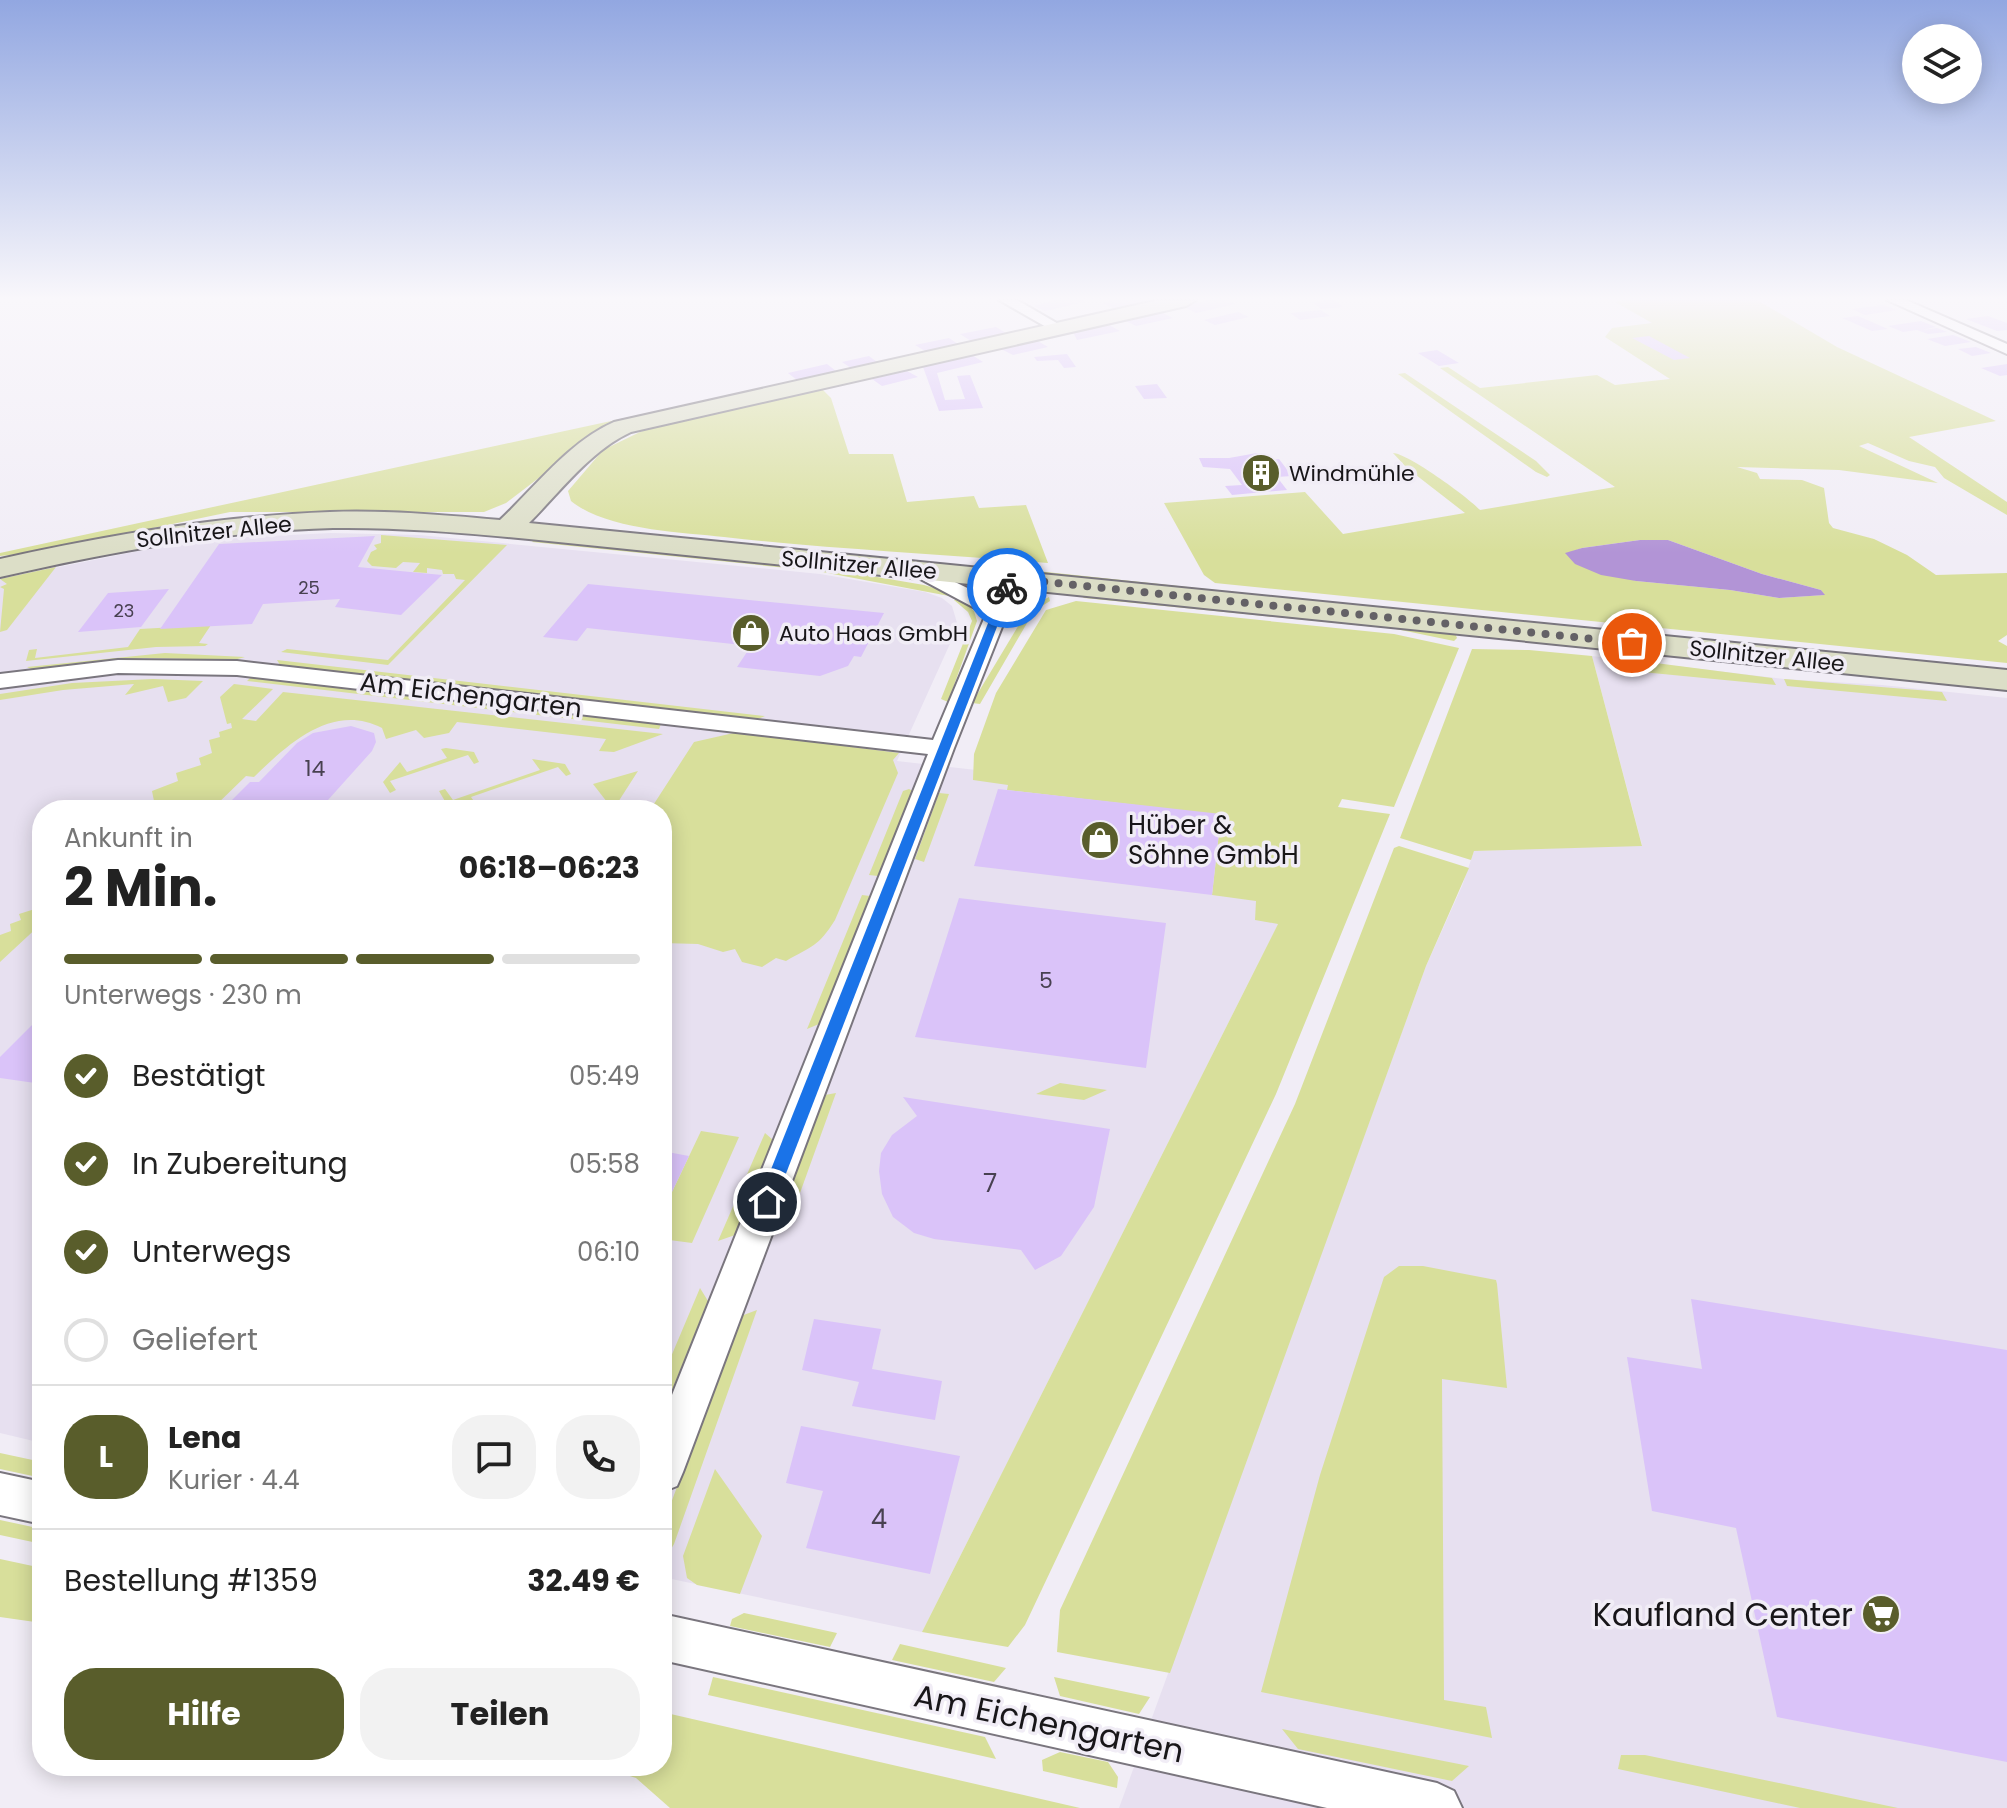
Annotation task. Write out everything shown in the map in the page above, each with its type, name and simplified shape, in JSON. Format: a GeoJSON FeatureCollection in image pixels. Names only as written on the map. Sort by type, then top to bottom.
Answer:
{"type":"FeatureCollection","features":[{"type":"Feature","properties":{"kind":"main road"},"geometry":{"type":"LineString","coordinates":[[507,529],[607,434],[623,427],[813,384]]}},
{"type":"Feature","properties":{"kind":"main road"},"geometry":{"type":"LineString","coordinates":[[539,501],[548,511],[591,537]]}},
{"type":"Feature","properties":{"kind":"main road","name":"Sollnitzer Allee"},"geometry":{"type":"LineString","coordinates":[[0,568],[146,538],[255,525],[394,520],[591,537],[2007,680]]}},
{"type":"Feature","properties":{"kind":"street"},"geometry":{"type":"LineString","coordinates":[[920,571],[996,611]]}},
{"type":"Feature","properties":{"kind":"street"},"geometry":{"type":"LineString","coordinates":[[672,1446],[942,748],[1011,579]]}},
{"type":"Feature","properties":{"kind":"street","name":"Am Eichengarten"},"geometry":{"type":"LineString","coordinates":[[0,681],[68,670],[150,664],[237,668],[942,748]]}},
{"type":"Feature","properties":{"kind":"street"},"geometry":{"type":"LineString","coordinates":[[0,1494],[32,1501]]}},
{"type":"Feature","properties":{"kind":"street","name":"Am Eichengarten"},"geometry":{"type":"LineString","coordinates":[[672,1639],[1437,1808]]}},
{"type":"Feature","properties":{"kind":"shaded area"},"geometry":{"type":"Polygon","coordinates":[[[331,533],[419,535],[820,574],[925,592],[942,598],[952,606],[958,626],[897,761],[1335,811],[922,1632],[672,1579],[672,800],[32,800],[32,1441],[0,1433],[0,579],[158,547],[247,537],[331,533]]]}},
{"type":"Feature","properties":{"kind":"shaded area"},"geometry":{"type":"Polygon","coordinates":[[[1640,540],[1668,540],[1762,574],[1821,590],[1825,595],[1779,598],[1636,581],[1601,575],[1575,564],[1565,553],[1640,540]]]}},
{"type":"Feature","properties":{"kind":"shaded area"},"geometry":{"type":"Polygon","coordinates":[[[1592,656],[1784,679],[2007,698],[2007,1808],[1119,1808],[1426,966],[1462,886],[1474,851],[1642,845],[1592,656]]]}},
{"type":"Feature","properties":{"kind":"green space"},"geometry":{"type":"Polygon","coordinates":[[[1413,384],[1422,384],[1536,461],[1550,475],[1547,477],[1413,384]]]}},
{"type":"Feature","properties":{"kind":"green space"},"geometry":{"type":"Polygon","coordinates":[[[1464,384],[1480,388],[1513,384],[1917,384],[1996,421],[1909,437],[2007,502],[2007,515],[1944,478],[1935,467],[1909,461],[1868,443],[1859,446],[1938,483],[1839,470],[1737,467],[1757,473],[1760,479],[1802,480],[1824,488],[1829,523],[1833,528],[1874,539],[1907,555],[1936,575],[2007,573],[2007,635],[1998,641],[2007,646],[2007,663],[1215,583],[1204,575],[1164,503],[1305,492],[1343,534],[1465,513],[1407,468],[1393,453],[1424,468],[1480,510],[1615,487],[1464,384]],[[1640,540],[1582,548],[1566,554],[1636,581],[1779,598],[1824,595],[1821,590],[1762,574],[1668,540],[1640,540]]]}},
{"type":"Feature","properties":{"kind":"green space"},"geometry":{"type":"Polygon","coordinates":[[[819,386],[831,398],[849,454],[893,454],[907,502],[974,496],[979,508],[1026,505],[1048,563],[665,531],[604,518],[571,501],[568,491],[603,450],[640,432],[677,418],[778,399],[819,386]]]}},
{"type":"Feature","properties":{"kind":"green space"},"geometry":{"type":"Polygon","coordinates":[[[754,392],[595,435],[506,503],[484,512],[230,512],[38,552],[0,556],[0,553],[754,392]]]}},
{"type":"Feature","properties":{"kind":"green space"},"geometry":{"type":"Polygon","coordinates":[[[381,535],[507,545],[388,665],[281,652],[287,649],[388,660],[465,580],[456,579],[454,574],[443,574],[442,570],[427,568],[427,573],[413,572],[420,563],[403,562],[396,568],[372,566],[367,561],[371,552],[377,549],[374,545],[381,543],[381,535]]]}},
{"type":"Feature","properties":{"kind":"green space"},"geometry":{"type":"Polygon","coordinates":[[[535,539],[836,570],[924,585],[954,594],[949,596],[817,571],[532,542],[535,539]]]}},
{"type":"Feature","properties":{"kind":"green space"},"geometry":{"type":"Polygon","coordinates":[[[989,566],[1453,615],[1455,619],[988,569],[989,566]]]}},
{"type":"Feature","properties":{"kind":"green space"},"geometry":{"type":"Polygon","coordinates":[[[56,567],[7,630],[0,632],[4,589],[0,587],[7,584],[0,579],[56,567]]]}},
{"type":"Feature","properties":{"kind":"green space"},"geometry":{"type":"Polygon","coordinates":[[[1078,593],[1454,631],[1457,638],[1454,641],[1396,629],[1084,598],[1078,593]]]}},
{"type":"Feature","properties":{"kind":"green space"},"geometry":{"type":"Polygon","coordinates":[[[1049,597],[1050,601],[1034,611],[980,704],[972,703],[1029,608],[1049,597]]]}},
{"type":"Feature","properties":{"kind":"green space"},"geometry":{"type":"Polygon","coordinates":[[[960,598],[974,611],[977,621],[948,702],[941,699],[972,621],[968,612],[954,600],[960,598]]]}},
{"type":"Feature","properties":{"kind":"green space"},"geometry":{"type":"Polygon","coordinates":[[[1076,601],[1394,634],[1459,648],[1394,807],[1342,799],[1338,807],[1390,814],[1276,1094],[1025,1625],[1008,1647],[922,1632],[1278,924],[1255,920],[1256,901],[1212,895],[1221,815],[1007,790],[1008,785],[973,780],[974,754],[996,693],[1046,610],[1076,601]]]}},
{"type":"Feature","properties":{"kind":"green space"},"geometry":{"type":"Polygon","coordinates":[[[211,625],[199,643],[208,644],[205,646],[156,647],[26,661],[29,650],[37,649],[35,658],[128,647],[140,629],[211,625]]]}},
{"type":"Feature","properties":{"kind":"green space"},"geometry":{"type":"Polygon","coordinates":[[[1472,649],[1592,656],[1642,846],[1474,851],[1471,860],[1400,838],[1472,649]]]}},
{"type":"Feature","properties":{"kind":"green space"},"geometry":{"type":"Polygon","coordinates":[[[165,653],[245,657],[234,660],[144,658],[33,670],[27,667],[165,653]]]}},
{"type":"Feature","properties":{"kind":"green space"},"geometry":{"type":"Polygon","coordinates":[[[1609,657],[1772,678],[1776,685],[1611,669],[1609,657]]]}},
{"type":"Feature","properties":{"kind":"green space"},"geometry":{"type":"Polygon","coordinates":[[[277,660],[765,716],[755,720],[280,665],[277,660]]]}},
{"type":"Feature","properties":{"kind":"green space"},"geometry":{"type":"Polygon","coordinates":[[[252,676],[661,724],[659,729],[247,681],[252,676]]]}},
{"type":"Feature","properties":{"kind":"green space"},"geometry":{"type":"Polygon","coordinates":[[[153,679],[203,681],[186,698],[168,702],[163,686],[125,695],[134,684],[63,690],[0,700],[0,694],[72,683],[153,679]]]}},
{"type":"Feature","properties":{"kind":"green space"},"geometry":{"type":"Polygon","coordinates":[[[1784,679],[1942,692],[1947,701],[1787,686],[1784,679]]]}},
{"type":"Feature","properties":{"kind":"green space"},"geometry":{"type":"Polygon","coordinates":[[[234,684],[273,689],[242,719],[256,721],[283,692],[663,734],[614,752],[599,751],[606,739],[457,722],[449,733],[424,738],[416,730],[386,739],[382,728],[363,721],[346,720],[328,724],[296,741],[254,777],[246,776],[221,800],[154,800],[152,791],[178,781],[176,773],[201,765],[199,758],[212,753],[209,740],[220,737],[219,732],[232,728],[231,723],[227,724],[220,697],[234,684]]]}},
{"type":"Feature","properties":{"kind":"green space"},"geometry":{"type":"Polygon","coordinates":[[[738,732],[899,753],[893,760],[898,773],[835,920],[819,941],[786,961],[776,958],[762,967],[742,962],[735,949],[723,952],[698,944],[672,943],[672,800],[656,800],[694,742],[738,732]]]}},
{"type":"Feature","properties":{"kind":"green space"},"geometry":{"type":"Polygon","coordinates":[[[441,749],[474,752],[479,762],[474,764],[468,755],[390,781],[396,790],[390,793],[383,782],[400,762],[407,772],[447,758],[441,749]]]}},
{"type":"Feature","properties":{"kind":"green space"},"geometry":{"type":"Polygon","coordinates":[[[532,759],[565,764],[571,774],[566,776],[558,767],[471,797],[473,800],[453,800],[540,770],[532,759]]]}},
{"type":"Feature","properties":{"kind":"green space"},"geometry":{"type":"Polygon","coordinates":[[[638,771],[619,800],[605,800],[593,784],[638,771]]]}},
{"type":"Feature","properties":{"kind":"green space"},"geometry":{"type":"Polygon","coordinates":[[[445,789],[453,800],[444,800],[439,791],[445,789]]]}},
{"type":"Feature","properties":{"kind":"green space"},"geometry":{"type":"Polygon","coordinates":[[[903,791],[913,791],[878,876],[869,875],[903,791]]]}},
{"type":"Feature","properties":{"kind":"green space"},"geometry":{"type":"Polygon","coordinates":[[[939,793],[949,794],[924,862],[915,859],[939,793]]]}},
{"type":"Feature","properties":{"kind":"green space"},"geometry":{"type":"Polygon","coordinates":[[[1399,846],[1469,868],[1426,966],[1170,1673],[1057,1652],[1060,1610],[1295,1104],[1394,848],[1399,846]]]}},
{"type":"Feature","properties":{"kind":"green space"},"geometry":{"type":"Polygon","coordinates":[[[862,895],[870,896],[819,1024],[807,1029],[862,895]]]}},
{"type":"Feature","properties":{"kind":"green space"},"geometry":{"type":"Polygon","coordinates":[[[32,910],[32,932],[0,962],[0,935],[11,931],[10,924],[21,920],[19,914],[32,910]]]}},
{"type":"Feature","properties":{"kind":"green space"},"geometry":{"type":"Polygon","coordinates":[[[1060,1083],[1107,1090],[1084,1100],[1036,1094],[1060,1083]]]}},
{"type":"Feature","properties":{"kind":"green space"},"geometry":{"type":"Polygon","coordinates":[[[836,1093],[791,1218],[782,1211],[825,1095],[836,1093]]]}},
{"type":"Feature","properties":{"kind":"green space"},"geometry":{"type":"Polygon","coordinates":[[[701,1131],[739,1137],[692,1243],[672,1240],[672,1192],[701,1131]]]}},
{"type":"Feature","properties":{"kind":"green space"},"geometry":{"type":"Polygon","coordinates":[[[765,1133],[773,1140],[735,1235],[718,1241],[765,1133]]]}},
{"type":"Feature","properties":{"kind":"green space"},"geometry":{"type":"Polygon","coordinates":[[[1399,1266],[1423,1266],[1496,1280],[1497,1284],[1507,1388],[1442,1379],[1444,1700],[1486,1707],[1492,1738],[1261,1692],[1320,1475],[1384,1277],[1399,1266]]]}},
{"type":"Feature","properties":{"kind":"green space"},"geometry":{"type":"Polygon","coordinates":[[[700,1288],[708,1301],[672,1390],[672,1354],[700,1288]]]}},
{"type":"Feature","properties":{"kind":"green space"},"geometry":{"type":"Polygon","coordinates":[[[757,1310],[672,1548],[672,1500],[741,1316],[757,1310]]]}},
{"type":"Feature","properties":{"kind":"green space"},"geometry":{"type":"Polygon","coordinates":[[[0,1453],[32,1460],[32,1476],[0,1469],[0,1453]]]}},
{"type":"Feature","properties":{"kind":"green space"},"geometry":{"type":"Polygon","coordinates":[[[715,1469],[762,1536],[740,1594],[697,1585],[687,1578],[683,1556],[715,1469]]]}},
{"type":"Feature","properties":{"kind":"green space"},"geometry":{"type":"Polygon","coordinates":[[[0,1520],[32,1527],[32,1542],[0,1535],[0,1520]]]}},
{"type":"Feature","properties":{"kind":"green space"},"geometry":{"type":"Polygon","coordinates":[[[0,1559],[32,1566],[32,1622],[0,1617],[0,1559]]]}},
{"type":"Feature","properties":{"kind":"green space"},"geometry":{"type":"Polygon","coordinates":[[[744,1613],[837,1633],[830,1647],[730,1626],[732,1619],[744,1613]]]}},
{"type":"Feature","properties":{"kind":"green space"},"geometry":{"type":"Polygon","coordinates":[[[900,1644],[1006,1668],[994,1682],[892,1660],[900,1644]]]}},
{"type":"Feature","properties":{"kind":"green space"},"geometry":{"type":"Polygon","coordinates":[[[713,1677],[985,1737],[996,1759],[708,1695],[713,1677]]]}},
{"type":"Feature","properties":{"kind":"green space"},"geometry":{"type":"Polygon","coordinates":[[[1054,1677],[1150,1697],[1139,1714],[1060,1696],[1054,1677]]]}},
{"type":"Feature","properties":{"kind":"green space"},"geometry":{"type":"Polygon","coordinates":[[[672,1714],[1080,1808],[670,1808],[630,1776],[672,1776],[672,1714]]]}},
{"type":"Feature","properties":{"kind":"green space"},"geometry":{"type":"Polygon","coordinates":[[[1282,1729],[1469,1766],[1452,1781],[1298,1749],[1282,1729]]]}},
{"type":"Feature","properties":{"kind":"green space"},"geometry":{"type":"Polygon","coordinates":[[[1060,1752],[1108,1762],[1118,1777],[1117,1788],[1043,1771],[1042,1760],[1060,1752]]]}},
{"type":"Feature","properties":{"kind":"green space"},"geometry":{"type":"Polygon","coordinates":[[[1621,1755],[1645,1755],[1898,1808],[1800,1808],[1618,1769],[1621,1755]]]}},
{"type":"Feature","properties":{"kind":"building"},"geometry":{"type":"Polygon","coordinates":[[[929,384],[940,384],[945,400],[965,399],[960,384],[974,384],[983,408],[939,411],[929,384]]]}},
{"type":"Feature","properties":{"kind":"building"},"geometry":{"type":"Polygon","coordinates":[[[1157,384],[1167,398],[1144,399],[1135,386],[1157,384]]]}},
{"type":"Feature","properties":{"kind":"building","name":"Windmühle"},"geometry":{"type":"Polygon","coordinates":[[[1257,453],[1263,461],[1279,459],[1292,476],[1277,477],[1287,490],[1232,495],[1225,486],[1242,485],[1230,469],[1203,467],[1199,458],[1229,458],[1257,453]]]}},
{"type":"Feature","properties":{"kind":"building"},"geometry":{"type":"Polygon","coordinates":[[[375,536],[358,567],[442,575],[401,615],[335,607],[340,599],[263,604],[252,624],[160,629],[219,544],[375,536]]]}},
{"type":"Feature","properties":{"kind":"building","name":"Auto Haas GmbH"},"geometry":{"type":"Polygon","coordinates":[[[588,584],[884,613],[861,657],[854,656],[848,666],[820,676],[737,667],[751,646],[587,628],[577,641],[543,637],[588,584]]]}},
{"type":"Feature","properties":{"kind":"building"},"geometry":{"type":"Polygon","coordinates":[[[169,589],[141,627],[78,632],[108,593],[169,589]]]}},
{"type":"Feature","properties":{"kind":"building"},"geometry":{"type":"Polygon","coordinates":[[[351,726],[374,733],[376,742],[372,751],[328,800],[232,800],[250,782],[259,782],[297,743],[313,733],[351,726]]]}},
{"type":"Feature","properties":{"kind":"building","name":"Hüber & Söhne GmbH"},"geometry":{"type":"Polygon","coordinates":[[[998,789],[1221,814],[1212,895],[974,866],[998,789]]]}},
{"type":"Feature","properties":{"kind":"building"},"geometry":{"type":"Polygon","coordinates":[[[959,898],[1166,923],[1146,1068],[915,1037],[959,898]]]}},
{"type":"Feature","properties":{"kind":"building"},"geometry":{"type":"Polygon","coordinates":[[[32,1025],[32,1083],[0,1078],[0,1057],[32,1025]]]}},
{"type":"Feature","properties":{"kind":"building"},"geometry":{"type":"Polygon","coordinates":[[[903,1097],[1110,1129],[1094,1207],[1061,1256],[1035,1270],[1021,1250],[934,1239],[914,1233],[893,1217],[882,1194],[879,1171],[881,1153],[892,1135],[917,1116],[903,1097]]]}},
{"type":"Feature","properties":{"kind":"building"},"geometry":{"type":"Polygon","coordinates":[[[672,1153],[689,1156],[672,1192],[672,1153]]]}},
{"type":"Feature","properties":{"kind":"building","name":"Kaufland Center"},"geometry":{"type":"Polygon","coordinates":[[[1691,1299],[2007,1350],[2007,1762],[1777,1717],[1736,1528],[1652,1511],[1627,1357],[1702,1369],[1691,1299]]]}},
{"type":"Feature","properties":{"kind":"building"},"geometry":{"type":"Polygon","coordinates":[[[814,1319],[881,1329],[872,1369],[942,1381],[935,1420],[852,1406],[859,1382],[802,1370],[814,1319]]]}},
{"type":"Feature","properties":{"kind":"building"},"geometry":{"type":"Polygon","coordinates":[[[801,1426],[960,1456],[930,1574],[806,1548],[823,1491],[786,1483],[801,1426]]]}},
{"type":"Feature","properties":{"kind":"way so far"},"geometry":{"type":"LineString","coordinates":[[1007,588],[1011,579],[1037,581],[1632,643]]}},
{"type":"Feature","properties":{"kind":"place","name":"Windmühle"},"geometry":{"type":"Point","coordinates":[1261,473]}},
{"type":"Feature","properties":{"kind":"place","name":"Auto Haas GmbH"},"geometry":{"type":"Point","coordinates":[751,633]}},
{"type":"Feature","properties":{"kind":"place","name":"Hüber & Söhne GmbH"},"geometry":{"type":"Point","coordinates":[1100,840]}},
{"type":"Feature","properties":{"kind":"place","name":"Kaufland Center"},"geometry":{"type":"Point","coordinates":[1881,1614]}},
{"type":"Feature","properties":{"kind":"route"},"geometry":{"type":"LineString","coordinates":[[767,1202],[1007,588]]}}]}
